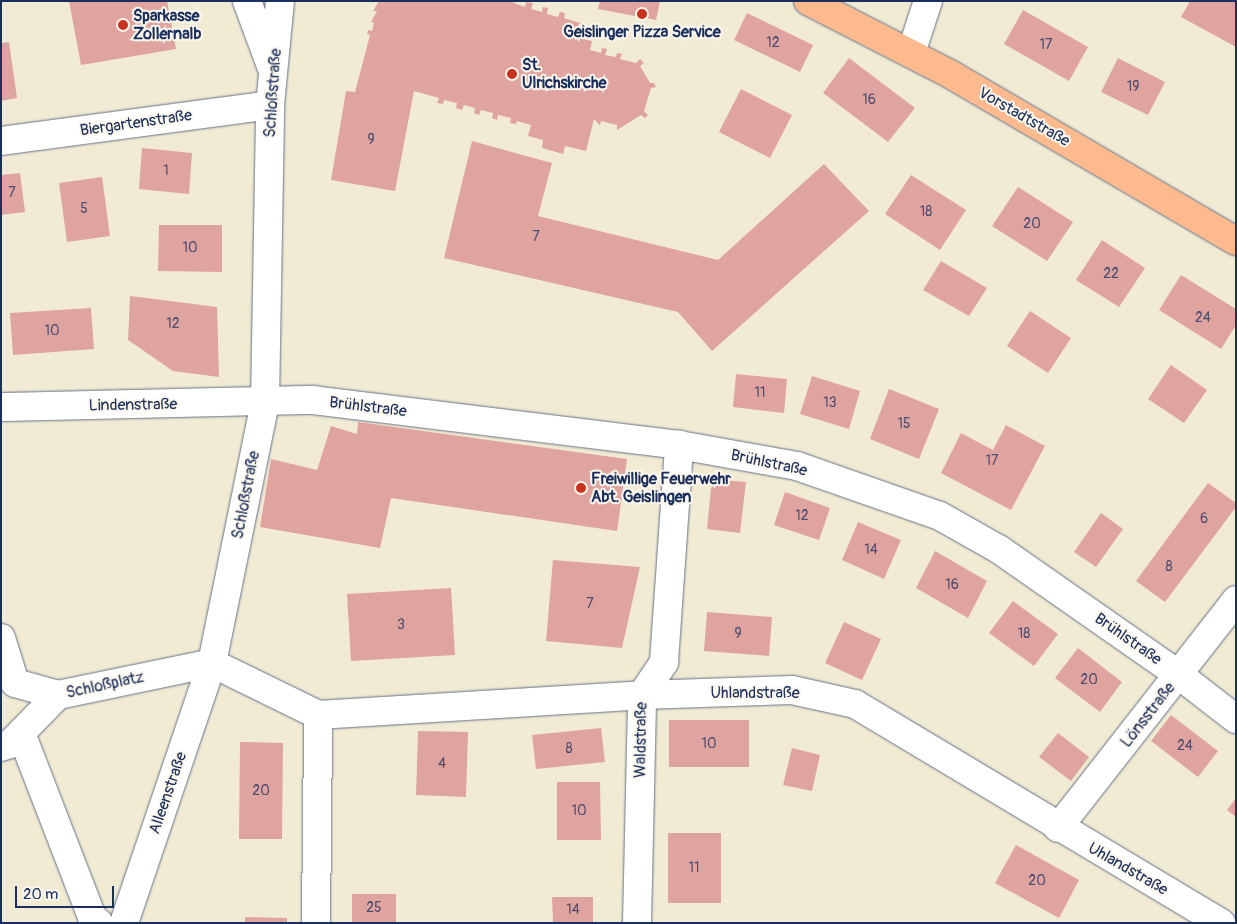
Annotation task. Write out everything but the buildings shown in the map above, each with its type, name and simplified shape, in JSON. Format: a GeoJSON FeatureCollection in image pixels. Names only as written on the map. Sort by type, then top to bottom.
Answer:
{"type":"FeatureCollection","features":[{"type":"Feature","properties":{"kind":"main road","name":"Vorstadtstraße"},"geometry":{"type":"LineString","coordinates":[[808,1],[911,54],[1236,241]]}},
{"type":"Feature","properties":{"kind":"street"},"geometry":{"type":"LineString","coordinates":[[247,1],[273,73]]}},
{"type":"Feature","properties":{"kind":"street","name":"Schloßstraße"},"geometry":{"type":"LineString","coordinates":[[212,663],[265,403],[270,105],[280,1]]}},
{"type":"Feature","properties":{"kind":"street"},"geometry":{"type":"LineString","coordinates":[[911,54],[928,1]]}},
{"type":"Feature","properties":{"kind":"street","name":"Biergartenstraße"},"geometry":{"type":"LineString","coordinates":[[1,140],[270,105]]}},
{"type":"Feature","properties":{"kind":"street","name":"Brühlstraße"},"geometry":{"type":"LineString","coordinates":[[265,403],[313,400],[678,445],[797,466],[940,516],[1000,550],[1179,675],[1236,719]]}},
{"type":"Feature","properties":{"kind":"street","name":"Lindenstraße"},"geometry":{"type":"LineString","coordinates":[[1,407],[265,403]]}},
{"type":"Feature","properties":{"kind":"street","name":"Waldstraße"},"geometry":{"type":"LineString","coordinates":[[637,923],[642,695],[664,662],[678,445]]}},
{"type":"Feature","properties":{"kind":"street","name":"Lönsstraße"},"geometry":{"type":"LineString","coordinates":[[1058,828],[1236,600]]}},
{"type":"Feature","properties":{"kind":"street","name":"Schloßplatz"},"geometry":{"type":"LineString","coordinates":[[1,638],[15,683],[58,695],[212,663]]}},
{"type":"Feature","properties":{"kind":"street"},"geometry":{"type":"LineString","coordinates":[[212,663],[318,715],[316,923]]}},
{"type":"Feature","properties":{"kind":"street","name":"Alleenstraße"},"geometry":{"type":"LineString","coordinates":[[124,923],[212,663]]}},
{"type":"Feature","properties":{"kind":"street","name":"Uhlandstraße"},"geometry":{"type":"LineString","coordinates":[[318,715],[642,695],[792,690],[855,704],[1058,828],[1220,923]]}},
{"type":"Feature","properties":{"kind":"street"},"geometry":{"type":"LineString","coordinates":[[58,695],[11,740],[92,917],[99,923]]}},
{"type":"Feature","properties":{"kind":"place","name":"Geislinger Pizza Service"},"geometry":{"type":"Point","coordinates":[642,14]}},
{"type":"Feature","properties":{"kind":"place","name":"Sparkasse Zollernalb"},"geometry":{"type":"Point","coordinates":[123,25]}},
{"type":"Feature","properties":{"kind":"place","name":"St. Ulrichskirche"},"geometry":{"type":"Point","coordinates":[512,74]}},
{"type":"Feature","properties":{"kind":"place","name":"Freiwillige Feuerwehr Abt. Geislingen"},"geometry":{"type":"Point","coordinates":[581,488]}}]}
